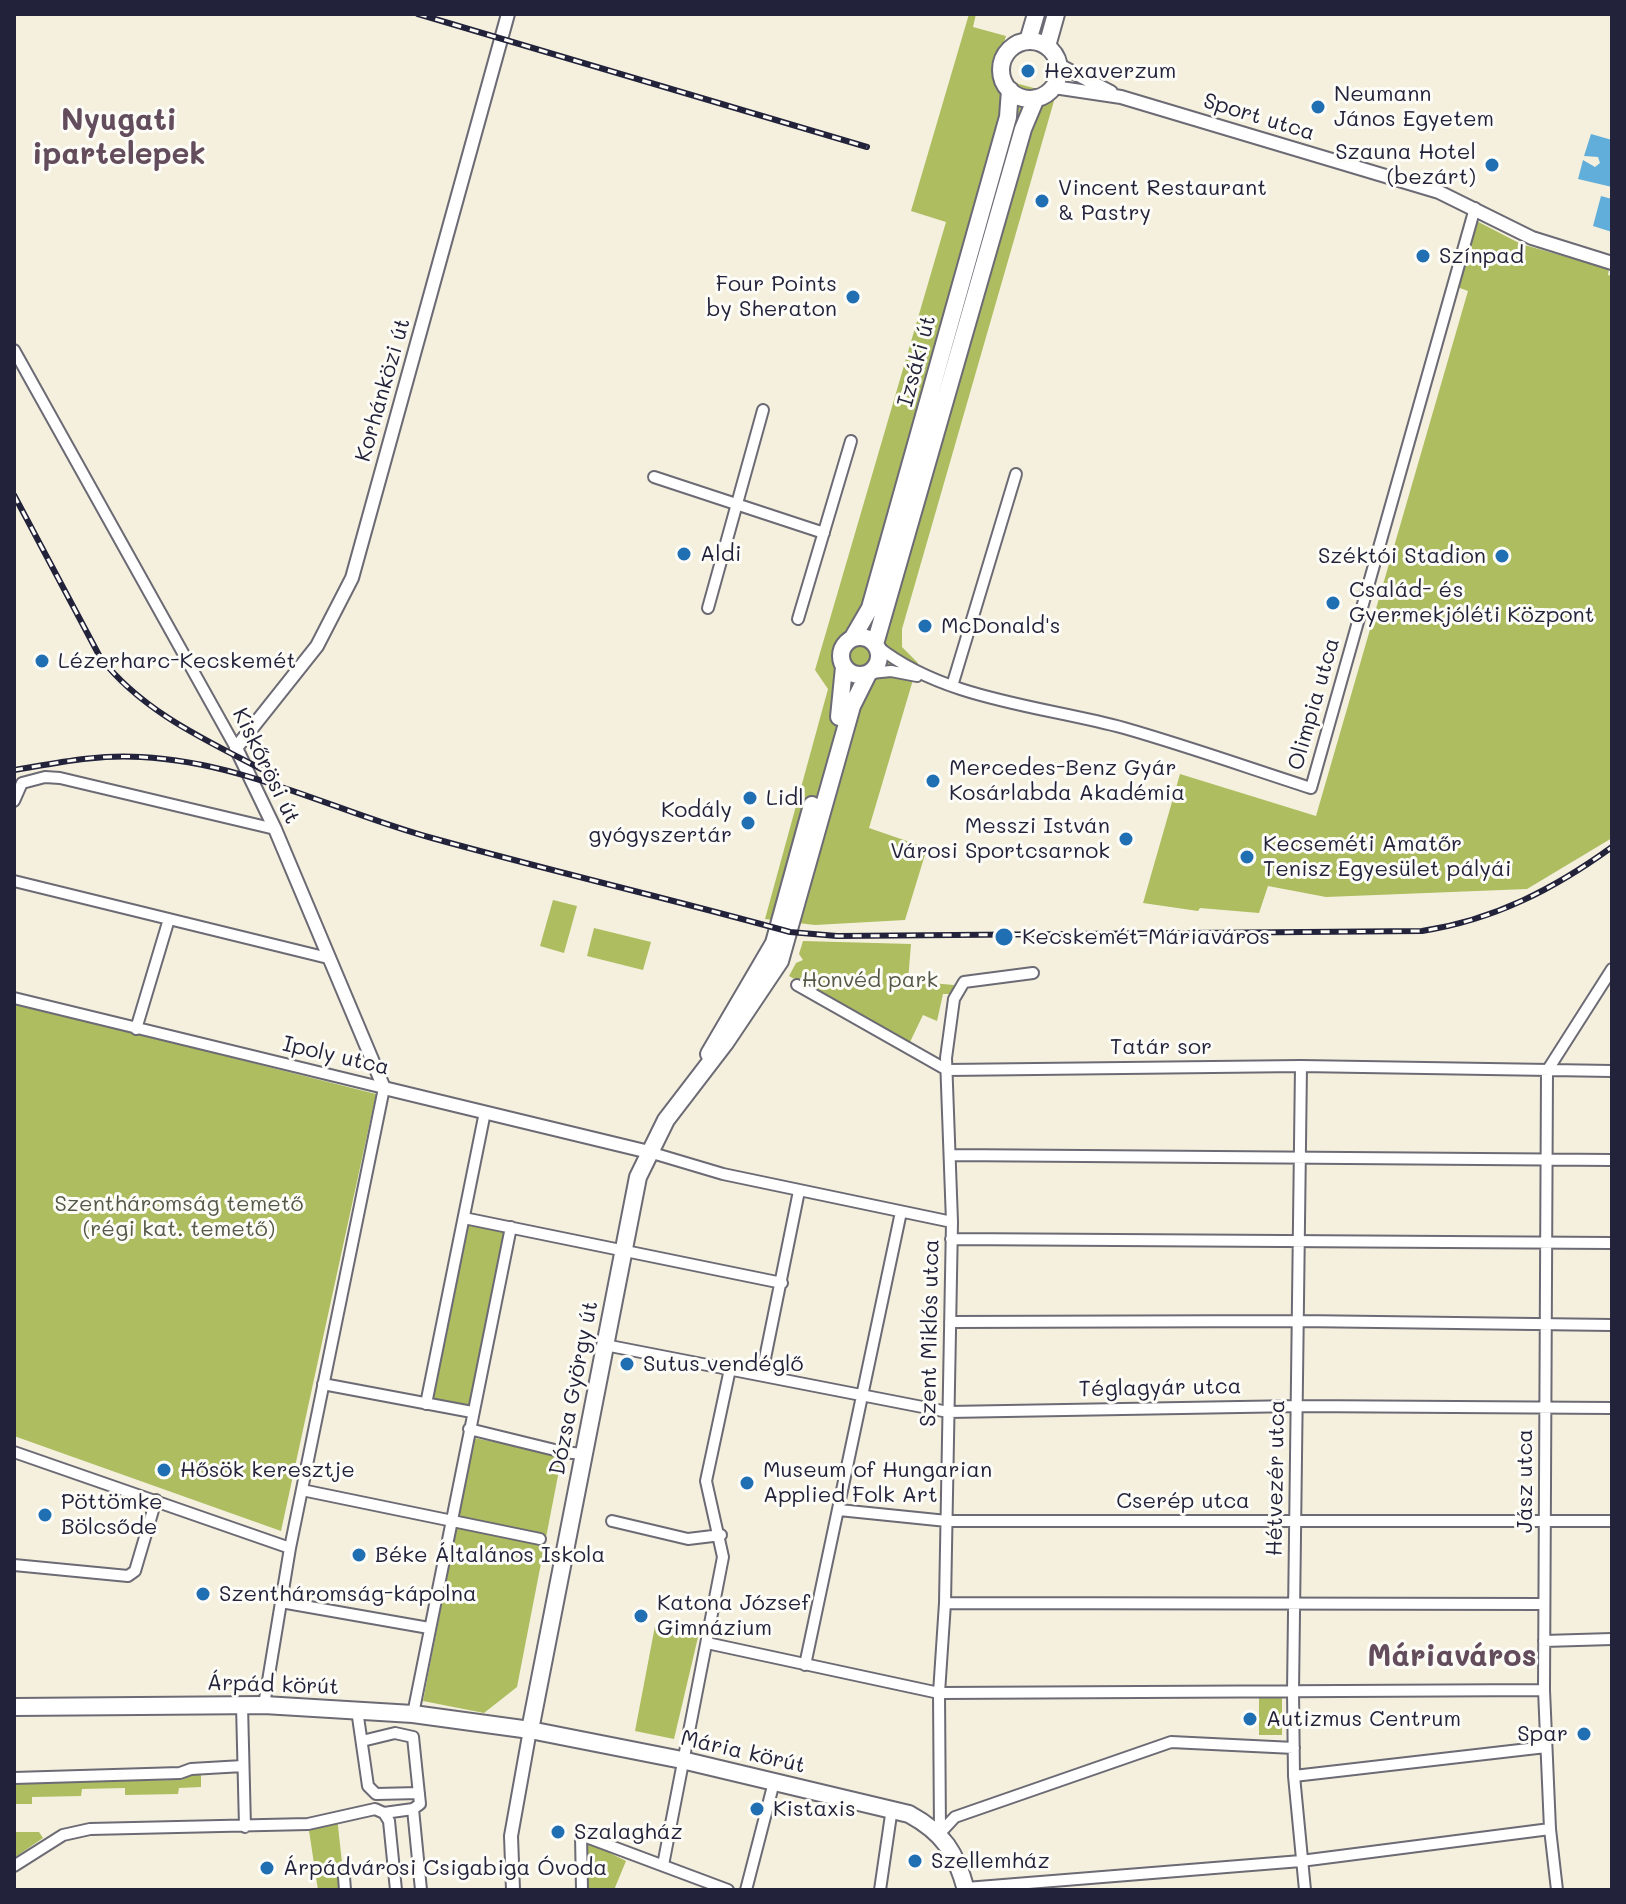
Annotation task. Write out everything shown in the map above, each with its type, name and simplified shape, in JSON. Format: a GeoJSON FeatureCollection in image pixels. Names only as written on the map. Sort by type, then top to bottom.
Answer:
{"type":"FeatureCollection","features":[{"type":"Feature","properties":{"kind":"main road"},"geometry":{"type":"LineString","coordinates":[[1028,41],[1036,14]]}},
{"type":"Feature","properties":{"kind":"main road"},"geometry":{"type":"LineString","coordinates":[[1047,46],[1056,14]]}},
{"type":"Feature","properties":{"kind":"main road"},"geometry":{"type":"LineString","coordinates":[[1028,41],[1047,46],[1059,65],[1054,87],[1036,98],[1024,98],[1010,90],[1002,77],[1005,56],[1015,46],[1028,41]]}},
{"type":"Feature","properties":{"kind":"main road","name":"Izsáki út"},"geometry":{"type":"LineString","coordinates":[[852,639],[870,608],[1008,117],[1010,90]]}},
{"type":"Feature","properties":{"kind":"main road","name":"Izsáki út"},"geometry":{"type":"LineString","coordinates":[[876,645],[1023,129],[1036,98]]}},
{"type":"Feature","properties":{"kind":"main road"},"geometry":{"type":"LineString","coordinates":[[863,637],[876,645],[879,662],[857,691],[790,932],[769,967],[841,710],[842,650],[852,639],[863,637]]}},
{"type":"Feature","properties":{"kind":"main road"},"geometry":{"type":"LineString","coordinates":[[844,667],[855,675],[870,673]]}},
{"type":"Feature","properties":{"kind":"main road","name":"Dózsa György út"},"geometry":{"type":"LineString","coordinates":[[530,1730],[638,1177],[666,1120],[769,967]]}},
{"type":"Feature","properties":{"kind":"main road","name":"Árpád körút"},"geometry":{"type":"LineString","coordinates":[[14,1707],[264,1705],[413,1714],[530,1730]]}},
{"type":"Feature","properties":{"kind":"main road","name":"Mária körút"},"geometry":{"type":"LineString","coordinates":[[530,1730],[682,1760],[892,1808],[909,1814],[940,1833]]}},
{"type":"Feature","properties":{"kind":"main road"},"geometry":{"type":"LineString","coordinates":[[940,1833],[956,1855],[966,1889]]}},
{"type":"Feature","properties":{"kind":"street","name":"Korhánközi út"},"geometry":{"type":"LineString","coordinates":[[236,748],[317,646],[352,578],[508,14]]}},
{"type":"Feature","properties":{"kind":"street"},"geometry":{"type":"LineString","coordinates":[[1059,65],[1121,97]]}},
{"type":"Feature","properties":{"kind":"street"},"geometry":{"type":"LineString","coordinates":[[1054,87],[1121,97]]}},
{"type":"Feature","properties":{"kind":"street","name":"Sport utca"},"geometry":{"type":"LineString","coordinates":[[1121,97],[1440,192],[1532,238],[1612,263]]}},
{"type":"Feature","properties":{"kind":"street","name":"Olimpia utca"},"geometry":{"type":"LineString","coordinates":[[876,645],[902,664],[952,686],[1123,728],[1311,788],[1475,208]]}},
{"type":"Feature","properties":{"kind":"street","name":"Kiskőrösi út"},"geometry":{"type":"LineString","coordinates":[[14,350],[236,748],[275,829],[384,1088]]}},
{"type":"Feature","properties":{"kind":"street"},"geometry":{"type":"LineString","coordinates":[[708,608],[763,410]]}},
{"type":"Feature","properties":{"kind":"street"},"geometry":{"type":"LineString","coordinates":[[798,619],[851,441]]}},
{"type":"Feature","properties":{"kind":"street"},"geometry":{"type":"LineString","coordinates":[[952,686],[1016,474]]}},
{"type":"Feature","properties":{"kind":"street"},"geometry":{"type":"LineString","coordinates":[[654,477],[824,533]]}},
{"type":"Feature","properties":{"kind":"street","name":"Olimpia utca"},"geometry":{"type":"LineString","coordinates":[[870,673],[891,671],[934,679]]}},
{"type":"Feature","properties":{"kind":"street"},"geometry":{"type":"LineString","coordinates":[[14,801],[22,783],[45,777],[60,778],[275,829]]}},
{"type":"Feature","properties":{"kind":"street"},"geometry":{"type":"LineString","coordinates":[[14,881],[328,958]]}},
{"type":"Feature","properties":{"kind":"street"},"geometry":{"type":"LineString","coordinates":[[136,1029],[169,919]]}},
{"type":"Feature","properties":{"kind":"street"},"geometry":{"type":"LineString","coordinates":[[1547,1071],[1612,969]]}},
{"type":"Feature","properties":{"kind":"street","name":"Szent Miklós utca"},"geometry":{"type":"LineString","coordinates":[[940,1833],[939,1693],[945,1603],[952,1222],[947,1070],[951,1014],[960,987],[975,978],[1033,973]]}},
{"type":"Feature","properties":{"kind":"street"},"geometry":{"type":"LineString","coordinates":[[797,985],[947,1070]]}},
{"type":"Feature","properties":{"kind":"street","name":"Ipoly utca"},"geometry":{"type":"LineString","coordinates":[[14,998],[649,1152]]}},
{"type":"Feature","properties":{"kind":"street","name":"Tatár sor"},"geometry":{"type":"LineString","coordinates":[[947,1070],[1301,1066],[1612,1071]]}},
{"type":"Feature","properties":{"kind":"street","name":"Hétvezér utca"},"geometry":{"type":"LineString","coordinates":[[1301,1066],[1293,1692],[1294,1776],[1305,1890]]}},
{"type":"Feature","properties":{"kind":"street","name":"Jász utca"},"geometry":{"type":"LineString","coordinates":[[1547,1071],[1544,1690],[1550,1829],[1557,1890]]}},
{"type":"Feature","properties":{"kind":"street"},"geometry":{"type":"LineString","coordinates":[[264,1705],[290,1548],[384,1088]]}},
{"type":"Feature","properties":{"kind":"street"},"geometry":{"type":"LineString","coordinates":[[426,1404],[485,1112]]}},
{"type":"Feature","properties":{"kind":"street"},"geometry":{"type":"LineString","coordinates":[[649,1152],[799,1191],[952,1222]]}},
{"type":"Feature","properties":{"kind":"street"},"geometry":{"type":"LineString","coordinates":[[951,1155],[1612,1160]]}},
{"type":"Feature","properties":{"kind":"street"},"geometry":{"type":"LineString","coordinates":[[762,1373],[799,1191]]}},
{"type":"Feature","properties":{"kind":"street"},"geometry":{"type":"LineString","coordinates":[[805,1665],[901,1212]]}},
{"type":"Feature","properties":{"kind":"street"},"geometry":{"type":"LineString","coordinates":[[464,1218],[782,1283]]}},
{"type":"Feature","properties":{"kind":"street"},"geometry":{"type":"LineString","coordinates":[[413,1714],[511,1227]]}},
{"type":"Feature","properties":{"kind":"street"},"geometry":{"type":"LineString","coordinates":[[951,1239],[1612,1243]]}},
{"type":"Feature","properties":{"kind":"street"},"geometry":{"type":"LineString","coordinates":[[950,1322],[1300,1321],[1612,1325]]}},
{"type":"Feature","properties":{"kind":"street","name":"Téglagyár utca"},"geometry":{"type":"LineString","coordinates":[[605,1345],[762,1373],[948,1412],[1298,1406],[1612,1408]]}},
{"type":"Feature","properties":{"kind":"street"},"geometry":{"type":"LineString","coordinates":[[663,1865],[723,1557],[721,1535],[706,1481],[730,1369]]}},
{"type":"Feature","properties":{"kind":"street"},"geometry":{"type":"LineString","coordinates":[[323,1384],[472,1412]]}},
{"type":"Feature","properties":{"kind":"street"},"geometry":{"type":"LineString","coordinates":[[469,1429],[583,1454]]}},
{"type":"Feature","properties":{"kind":"street"},"geometry":{"type":"LineString","coordinates":[[14,1452],[290,1548]]}},
{"type":"Feature","properties":{"kind":"street"},"geometry":{"type":"LineString","coordinates":[[302,1490],[540,1539]]}},
{"type":"Feature","properties":{"kind":"street"},"geometry":{"type":"LineString","coordinates":[[14,1565],[128,1576],[135,1571],[156,1500]]}},
{"type":"Feature","properties":{"kind":"street","name":"Cserép utca"},"geometry":{"type":"LineString","coordinates":[[839,1510],[947,1521],[1612,1521]]}},
{"type":"Feature","properties":{"kind":"street"},"geometry":{"type":"LineString","coordinates":[[612,1521],[688,1539],[721,1535]]}},
{"type":"Feature","properties":{"kind":"street"},"geometry":{"type":"LineString","coordinates":[[945,1603],[1294,1601],[1544,1604]]}},
{"type":"Feature","properties":{"kind":"street"},"geometry":{"type":"LineString","coordinates":[[281,1602],[429,1628]]}},
{"type":"Feature","properties":{"kind":"street"},"geometry":{"type":"LineString","coordinates":[[1544,1641],[1612,1639]]}},
{"type":"Feature","properties":{"kind":"street"},"geometry":{"type":"LineString","coordinates":[[707,1643],[939,1693],[1544,1690]]}},
{"type":"Feature","properties":{"kind":"street"},"geometry":{"type":"LineString","coordinates":[[242,1705],[245,1827]]}},
{"type":"Feature","properties":{"kind":"street"},"geometry":{"type":"LineString","coordinates":[[357,1710],[368,1786],[376,1794],[419,1793]]}},
{"type":"Feature","properties":{"kind":"street"},"geometry":{"type":"LineString","coordinates":[[513,1890],[511,1836],[530,1730]]}},
{"type":"Feature","properties":{"kind":"street"},"geometry":{"type":"LineString","coordinates":[[14,1866],[63,1835],[90,1829],[308,1824],[371,1809],[386,1817],[420,1804],[413,1737],[395,1733],[362,1741]]}},
{"type":"Feature","properties":{"kind":"street"},"geometry":{"type":"LineString","coordinates":[[940,1833],[955,1817],[1171,1742],[1294,1748]]}},
{"type":"Feature","properties":{"kind":"street"},"geometry":{"type":"LineString","coordinates":[[1294,1776],[1546,1747]]}},
{"type":"Feature","properties":{"kind":"street"},"geometry":{"type":"LineString","coordinates":[[14,1778],[180,1773],[191,1769],[243,1766]]}},
{"type":"Feature","properties":{"kind":"street"},"geometry":{"type":"LineString","coordinates":[[746,1890],[774,1782]]}},
{"type":"Feature","properties":{"kind":"street"},"geometry":{"type":"LineString","coordinates":[[880,1890],[892,1808]]}},
{"type":"Feature","properties":{"kind":"street"},"geometry":{"type":"LineString","coordinates":[[413,1809],[421,1890]]}},
{"type":"Feature","properties":{"kind":"street"},"geometry":{"type":"LineString","coordinates":[[386,1817],[396,1890]]}},
{"type":"Feature","properties":{"kind":"street"},"geometry":{"type":"LineString","coordinates":[[966,1889],[1301,1861],[1550,1829]]}},
{"type":"Feature","properties":{"kind":"street"},"geometry":{"type":"LineString","coordinates":[[582,1890],[581,1835],[728,1890]]}},
{"type":"Feature","properties":{"kind":"street"},"geometry":{"type":"LineString","coordinates":[[344,1877],[345,1890]]}},
{"type":"Feature","properties":{"kind":"green space"},"geometry":{"type":"Polygon","coordinates":[[[969,14],[976,14],[973,27],[1006,36],[993,77],[1056,94],[902,629],[902,647],[918,663],[869,828],[927,848],[905,920],[815,925],[765,919],[828,689],[815,670],[946,222],[911,211],[969,14]]]}},
{"type":"Feature","properties":{"kind":"green space","name":"Széktói Stadion"},"geometry":{"type":"Polygon","coordinates":[[[1467,216],[1521,244],[1609,269],[1608,275],[1612,276],[1612,838],[1527,889],[1326,897],[1268,886],[1259,913],[1200,908],[1198,911],[1143,903],[1180,774],[1316,816],[1468,291],[1449,284],[1467,216]]]}},
{"type":"Feature","properties":{"kind":"green space"},"geometry":{"type":"Polygon","coordinates":[[[553,900],[577,906],[564,953],[540,946],[553,900]]]}},
{"type":"Feature","properties":{"kind":"green space"},"geometry":{"type":"Polygon","coordinates":[[[594,928],[651,942],[643,970],[587,956],[594,928]]]}},
{"type":"Feature","properties":{"kind":"green space","name":"Honvéd park"},"geometry":{"type":"Polygon","coordinates":[[[803,941],[911,944],[908,981],[954,985],[952,994],[943,994],[937,1021],[923,1015],[910,1042],[789,976],[796,963],[803,960],[799,954],[803,941]]]}},
{"type":"Feature","properties":{"kind":"green space","name":"Szentháromság temető (régi kat. temető)"},"geometry":{"type":"Polygon","coordinates":[[[14,1003],[376,1094],[281,1531],[14,1436],[14,1003]]]}},
{"type":"Feature","properties":{"kind":"green space"},"geometry":{"type":"Polygon","coordinates":[[[467,1224],[504,1231],[469,1409],[432,1401],[467,1224]]]}},
{"type":"Feature","properties":{"kind":"green space"},"geometry":{"type":"Polygon","coordinates":[[[474,1438],[562,1455],[517,1687],[484,1713],[423,1701],[474,1438]]]}},
{"type":"Feature","properties":{"kind":"green space"},"geometry":{"type":"Polygon","coordinates":[[[655,1626],[699,1633],[674,1739],[635,1731],[655,1626]]]}},
{"type":"Feature","properties":{"kind":"green space"},"geometry":{"type":"Polygon","coordinates":[[[1259,1696],[1282,1696],[1282,1735],[1259,1735],[1259,1696]]]}},
{"type":"Feature","properties":{"kind":"green space"},"geometry":{"type":"Polygon","coordinates":[[[201,1774],[201,1787],[179,1788],[178,1794],[125,1795],[125,1788],[82,1789],[81,1796],[32,1797],[32,1804],[14,1804],[14,1782],[181,1780],[201,1774]]]}},
{"type":"Feature","properties":{"kind":"green space"},"geometry":{"type":"Polygon","coordinates":[[[337,1817],[345,1890],[318,1890],[308,1824],[337,1817]]]}},
{"type":"Feature","properties":{"kind":"green space"},"geometry":{"type":"Polygon","coordinates":[[[14,1832],[39,1832],[43,1838],[14,1858],[14,1832]]]}},
{"type":"Feature","properties":{"kind":"green space"},"geometry":{"type":"Polygon","coordinates":[[[584,1840],[626,1861],[614,1890],[586,1890],[584,1840]]]}},
{"type":"Feature","properties":{"kind":"water"},"geometry":{"type":"Polygon","coordinates":[[[1591,134],[1612,140],[1612,187],[1578,179],[1583,160],[1595,167],[1600,163],[1598,157],[1584,156],[1591,134]]]}},
{"type":"Feature","properties":{"kind":"water"},"geometry":{"type":"Polygon","coordinates":[[[1601,196],[1612,199],[1612,232],[1593,226],[1601,196]]]}},
{"type":"Feature","properties":{"kind":"railway"},"geometry":{"type":"LineString","coordinates":[[418,14],[867,147]]}},
{"type":"Feature","properties":{"kind":"railway"},"geometry":{"type":"LineString","coordinates":[[14,495],[100,657],[117,677],[157,710],[201,738],[271,774]]}},
{"type":"Feature","properties":{"kind":"railway"},"geometry":{"type":"LineString","coordinates":[[14,770],[125,756],[216,768],[477,850],[790,932],[837,936],[1422,931],[1474,919],[1522,901],[1612,847]]}},
{"type":"Feature","properties":{"kind":"place","name":"Hexaverzum"},"geometry":{"type":"Point","coordinates":[1028,71]}},
{"type":"Feature","properties":{"kind":"place","name":"Neumann János Egyetem"},"geometry":{"type":"Point","coordinates":[1318,107]}},
{"type":"Feature","properties":{"kind":"place","name":"Szauna Hotel (bezárt)"},"geometry":{"type":"Point","coordinates":[1492,165]}},
{"type":"Feature","properties":{"kind":"place","name":"Vincent Restaurant & Pastry"},"geometry":{"type":"Point","coordinates":[1042,201]}},
{"type":"Feature","properties":{"kind":"place","name":"Színpad"},"geometry":{"type":"Point","coordinates":[1423,256]}},
{"type":"Feature","properties":{"kind":"place","name":"Four Points by Sheraton"},"geometry":{"type":"Point","coordinates":[853,297]}},
{"type":"Feature","properties":{"kind":"place","name":"Aldi"},"geometry":{"type":"Point","coordinates":[684,554]}},
{"type":"Feature","properties":{"kind":"place","name":"Széktói Stadion"},"geometry":{"type":"Point","coordinates":[1502,556]}},
{"type":"Feature","properties":{"kind":"place","name":"Család- és Gyermekjóléti Központ"},"geometry":{"type":"Point","coordinates":[1333,603]}},
{"type":"Feature","properties":{"kind":"place","name":"McDonald's"},"geometry":{"type":"Point","coordinates":[925,626]}},
{"type":"Feature","properties":{"kind":"place","name":"Lézerharc-Kecskemét"},"geometry":{"type":"Point","coordinates":[42,661]}},
{"type":"Feature","properties":{"kind":"place","name":"Mercedes-Benz Gyár Kosárlabda Akadémia"},"geometry":{"type":"Point","coordinates":[933,781]}},
{"type":"Feature","properties":{"kind":"place","name":"Lidl"},"geometry":{"type":"Point","coordinates":[750,798]}},
{"type":"Feature","properties":{"kind":"place","name":"Kodály gyógyszertár"},"geometry":{"type":"Point","coordinates":[748,823]}},
{"type":"Feature","properties":{"kind":"place","name":"Messzi István Városi Sportcsarnok"},"geometry":{"type":"Point","coordinates":[1126,839]}},
{"type":"Feature","properties":{"kind":"place","name":"Kecseméti Amatőr Tenisz Egyesület pályái"},"geometry":{"type":"Point","coordinates":[1247,857]}},
{"type":"Feature","properties":{"kind":"place","name":"Kecskemét-Máriaváros"},"geometry":{"type":"Point","coordinates":[1004,937]}},
{"type":"Feature","properties":{"kind":"place","name":"Sutus vendéglő"},"geometry":{"type":"Point","coordinates":[627,1364]}},
{"type":"Feature","properties":{"kind":"place","name":"Hősök keresztje"},"geometry":{"type":"Point","coordinates":[164,1470]}},
{"type":"Feature","properties":{"kind":"place","name":"Museum of Hungarian Applied Folk Art"},"geometry":{"type":"Point","coordinates":[747,1483]}},
{"type":"Feature","properties":{"kind":"place","name":"Pöttömke Bölcsőde"},"geometry":{"type":"Point","coordinates":[45,1515]}},
{"type":"Feature","properties":{"kind":"place","name":"Béke Általános Iskola"},"geometry":{"type":"Point","coordinates":[359,1555]}},
{"type":"Feature","properties":{"kind":"place","name":"Szentháromság-kápolna"},"geometry":{"type":"Point","coordinates":[203,1594]}},
{"type":"Feature","properties":{"kind":"place","name":"Katona József Gimnázium"},"geometry":{"type":"Point","coordinates":[641,1616]}},
{"type":"Feature","properties":{"kind":"place","name":"Autizmus Centrum"},"geometry":{"type":"Point","coordinates":[1250,1719]}},
{"type":"Feature","properties":{"kind":"place","name":"Spar"},"geometry":{"type":"Point","coordinates":[1584,1734]}},
{"type":"Feature","properties":{"kind":"place","name":"Kistaxis"},"geometry":{"type":"Point","coordinates":[757,1809]}},
{"type":"Feature","properties":{"kind":"place","name":"Szalagház"},"geometry":{"type":"Point","coordinates":[558,1832]}},
{"type":"Feature","properties":{"kind":"place","name":"Szellemház"},"geometry":{"type":"Point","coordinates":[915,1861]}},
{"type":"Feature","properties":{"kind":"place","name":"Árpádvárosi Csigabiga Óvoda"},"geometry":{"type":"Point","coordinates":[267,1868]}},
{"type":"Feature","properties":{"kind":"district","name":"Nyugati ipartelepek"},"geometry":{"type":"Point","coordinates":[119,138]}},
{"type":"Feature","properties":{"kind":"district","name":"Máriaváros"},"geometry":{"type":"Point","coordinates":[1452,1657]}}]}
